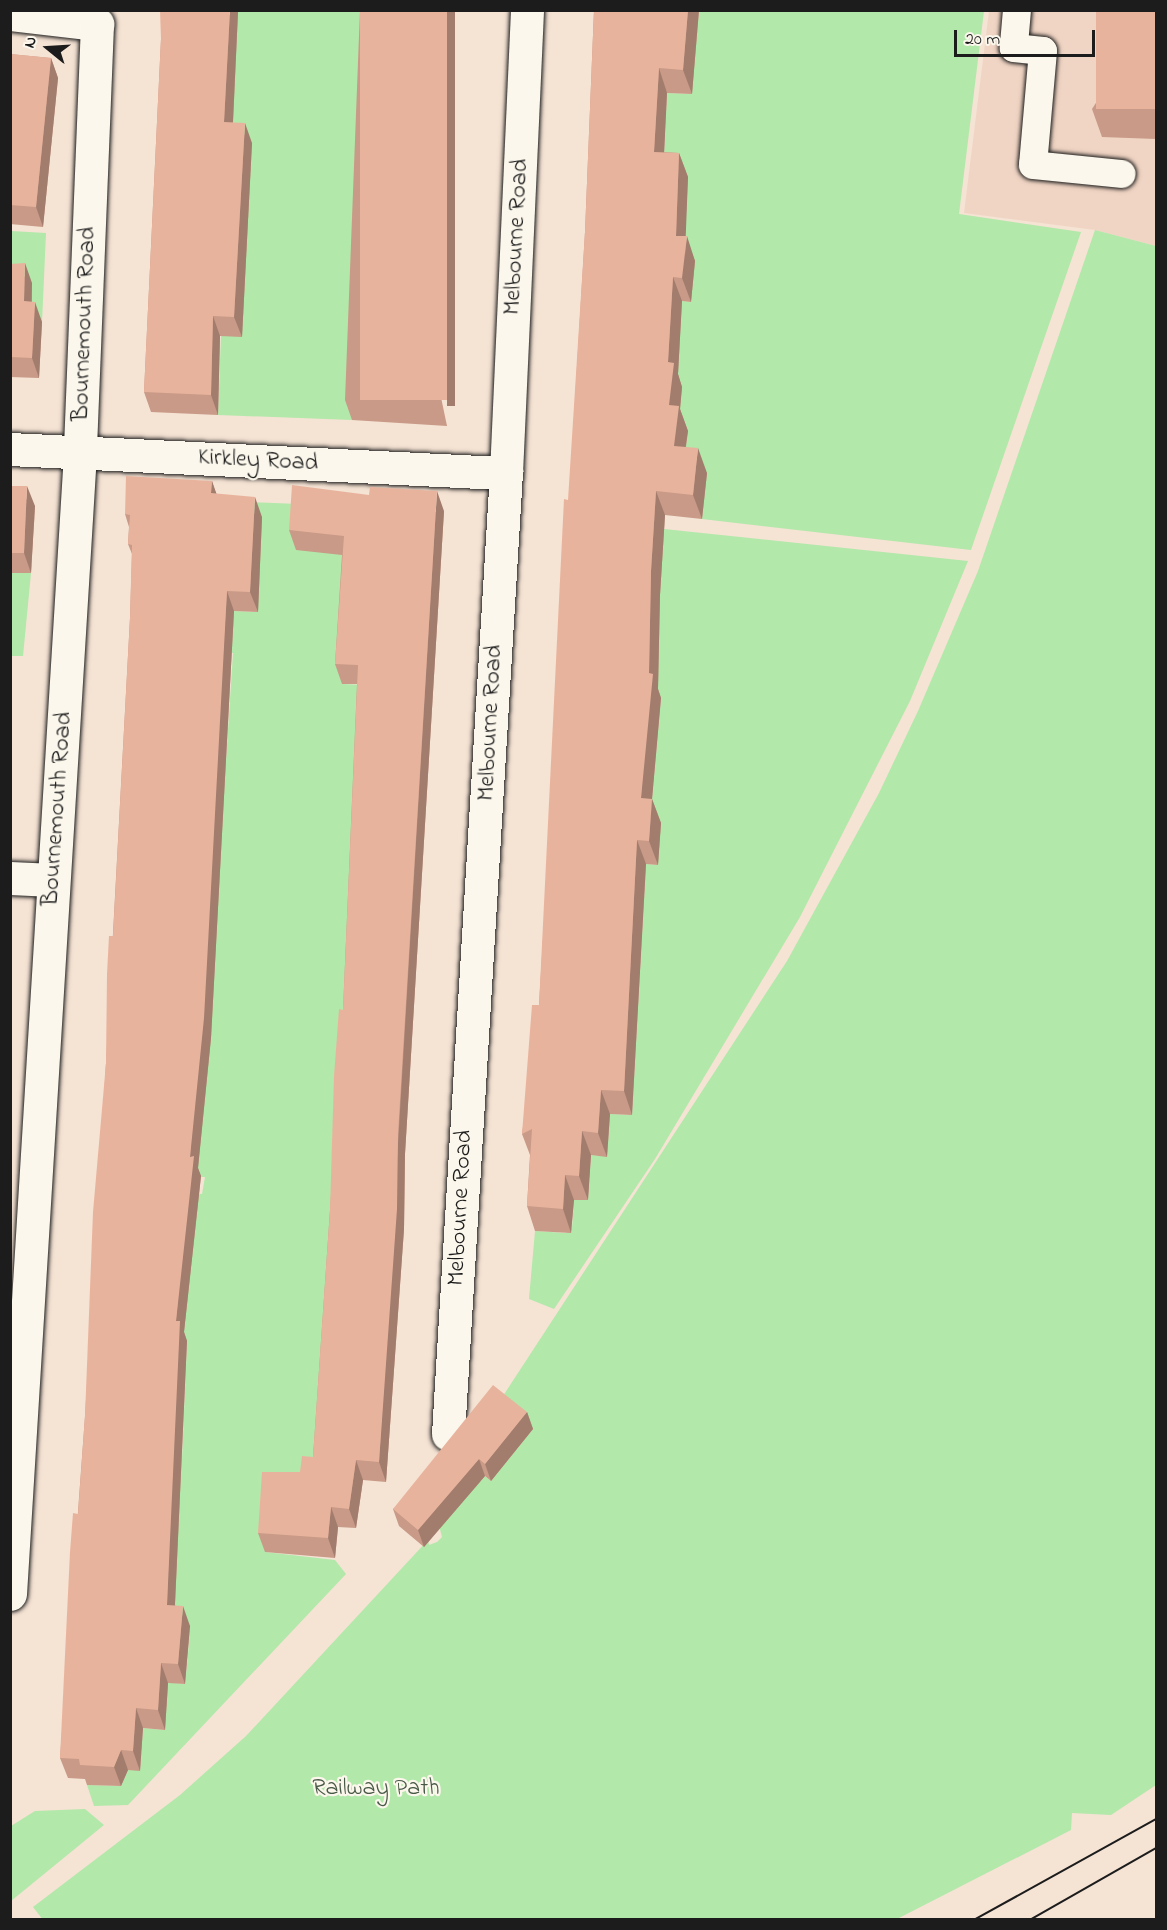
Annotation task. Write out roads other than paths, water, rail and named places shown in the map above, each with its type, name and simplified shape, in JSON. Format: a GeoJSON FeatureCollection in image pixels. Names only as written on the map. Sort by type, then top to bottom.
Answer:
{"type":"FeatureCollection","features":[{"type":"Feature","properties":{"kind":"street","name":"Melbourne Road"},"geometry":{"type":"LineString","coordinates":[[448,1434],[506,472],[527,10]]}},
{"type":"Feature","properties":{"kind":"street","name":"Bournemouth Road"},"geometry":{"type":"LineString","coordinates":[[10,14],[97,24],[80,453],[53,880],[19,1306],[10,1594]]}},
{"type":"Feature","properties":{"kind":"street","name":"Kirkley Road"},"geometry":{"type":"LineString","coordinates":[[10,449],[506,472]]}},
{"type":"Feature","properties":{"kind":"street"},"geometry":{"type":"LineString","coordinates":[[10,878],[53,880]]}},
{"type":"Feature","properties":{"kind":"lane"},"geometry":{"type":"LineString","coordinates":[[1017,10],[1014,48],[1043,51],[1033,165],[1122,174]]}},
{"type":"Feature","properties":{"kind":"tram line"},"geometry":{"type":"LineString","coordinates":[[974,1920],[1156,1819]]}},
{"type":"Feature","properties":{"kind":"tram line"},"geometry":{"type":"LineString","coordinates":[[1030,1920],[1156,1848]]}},
{"type":"Feature","properties":{"kind":"park label","name":"Railway Path"},"geometry":{"type":"Point","coordinates":[376,1789]}}]}
